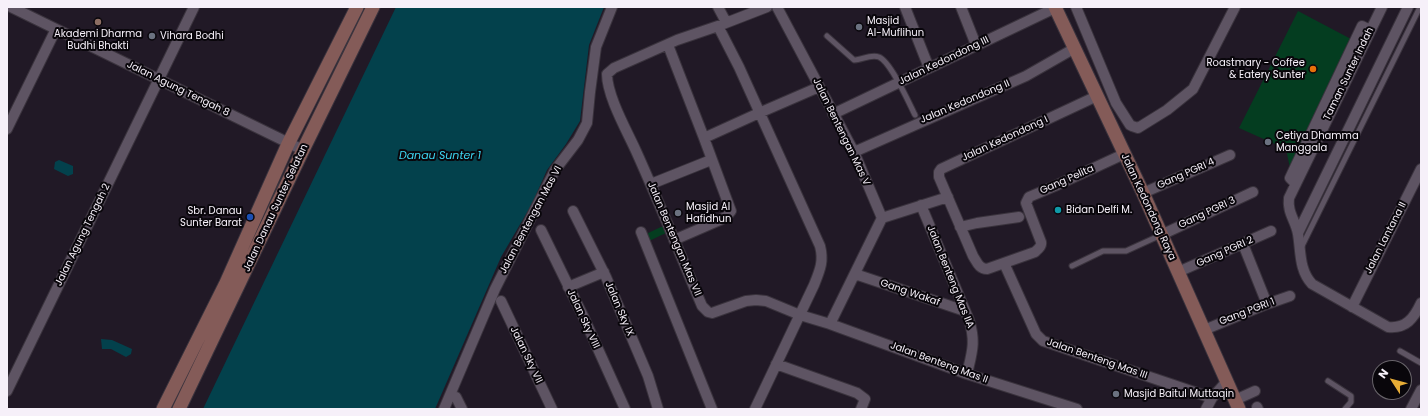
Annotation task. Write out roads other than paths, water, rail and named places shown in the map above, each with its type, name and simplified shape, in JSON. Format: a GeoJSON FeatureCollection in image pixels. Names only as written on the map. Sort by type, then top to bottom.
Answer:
{"type":"FeatureCollection","features":[{"type":"Feature","properties":{"kind":"street","name":"Jalan Agung Tengah 8"},"geometry":{"type":"LineString","coordinates":[[11,7],[288,144],[303,150]]}},
{"type":"Feature","properties":{"kind":"street","name":"Jalan Agung Tengah 2"},"geometry":{"type":"LineString","coordinates":[[7,391],[194,7]]}},
{"type":"Feature","properties":{"kind":"street","name":"Jalan Danau Sunter Selatan"},"geometry":{"type":"LineString","coordinates":[[163,409],[226,283],[288,144],[356,7]]}},
{"type":"Feature","properties":{"kind":"street","name":"Jalan Danau Sunter Selatan"},"geometry":{"type":"LineString","coordinates":[[179,409],[373,7]]}},
{"type":"Feature","properties":{"kind":"street","name":"Jalan Bentengan Mas VI"},"geometry":{"type":"LineString","coordinates":[[444,409],[495,289],[555,170],[578,140],[588,123],[590,92],[596,47],[612,7]]}},
{"type":"Feature","properties":{"kind":"street"},"geometry":{"type":"LineString","coordinates":[[718,7],[722,24],[739,67],[820,246],[822,254],[821,267],[755,409]]}},
{"type":"Feature","properties":{"kind":"street"},"geometry":{"type":"LineString","coordinates":[[674,240],[720,220],[727,216],[731,211],[668,45],[767,7]]}},
{"type":"Feature","properties":{"kind":"street","name":"Jalan Bentengan Mas V"},"geometry":{"type":"LineString","coordinates":[[777,7],[854,152],[882,218]]}},
{"type":"Feature","properties":{"kind":"street"},"geometry":{"type":"LineString","coordinates":[[905,7],[929,68]]}},
{"type":"Feature","properties":{"kind":"street"},"geometry":{"type":"LineString","coordinates":[[961,7],[976,45]]}},
{"type":"Feature","properties":{"kind":"street","name":"Jalan Kedondong III"},"geometry":{"type":"LineString","coordinates":[[834,114],[1055,7]]}},
{"type":"Feature","properties":{"kind":"street","name":"Jalan Kedondong Raya"},"geometry":{"type":"LineString","coordinates":[[1055,7],[1143,193],[1237,404]]}},
{"type":"Feature","properties":{"kind":"street"},"geometry":{"type":"LineString","coordinates":[[1076,7],[1116,103],[1126,120],[1132,126],[1138,128],[1149,122],[1193,89],[1235,7]]}},
{"type":"Feature","properties":{"kind":"street","name":"Taman Sunter Indah"},"geometry":{"type":"LineString","coordinates":[[1298,233],[1288,207],[1289,198],[1382,7]]}},
{"type":"Feature","properties":{"kind":"street"},"geometry":{"type":"LineString","coordinates":[[1408,7],[1388,49],[1368,100],[1331,176],[1298,233],[1300,257],[1304,273],[1312,284],[1388,327],[1409,322],[1414,317],[1421,304]]}},
{"type":"Feature","properties":{"kind":"street"},"geometry":{"type":"LineString","coordinates":[[7,129],[56,29]]}},
{"type":"Feature","properties":{"kind":"street","name":"Jalan Bentengan Mas VII"},"geometry":{"type":"LineString","coordinates":[[668,45],[614,68],[607,74],[607,80],[614,102],[651,184],[702,306],[708,312],[712,313],[746,301],[756,300],[766,302],[800,315]]}},
{"type":"Feature","properties":{"kind":"street","name":"Jalan Kedondong II"},"geometry":{"type":"LineString","coordinates":[[854,152],[1018,79],[1075,48]]}},
{"type":"Feature","properties":{"kind":"street"},"geometry":{"type":"LineString","coordinates":[[704,138],[819,87]]}},
{"type":"Feature","properties":{"kind":"street","name":"Jalan Kedondong I"},"geometry":{"type":"LineString","coordinates":[[948,197],[939,177],[939,172],[941,169],[1097,96]]}},
{"type":"Feature","properties":{"kind":"street","name":"Gang Pelita"},"geometry":{"type":"LineString","coordinates":[[1004,263],[1035,252],[1041,244],[1027,206],[1026,202],[1029,197],[1124,154]]}},
{"type":"Feature","properties":{"kind":"street","name":"Gang PGRI 4"},"geometry":{"type":"LineString","coordinates":[[1143,193],[1230,155]]}},
{"type":"Feature","properties":{"kind":"street"},"geometry":{"type":"LineString","coordinates":[[651,184],[711,160]]}},
{"type":"Feature","properties":{"kind":"street","name":"Jalan Lantana II"},"geometry":{"type":"LineString","coordinates":[[1352,307],[1421,169]]}},
{"type":"Feature","properties":{"kind":"street","name":"Gang PGRI 3"},"geometry":{"type":"LineString","coordinates":[[1161,235],[1253,192]]}},
{"type":"Feature","properties":{"kind":"street"},"geometry":{"type":"LineString","coordinates":[[830,324],[882,218],[948,197],[973,256],[979,266],[983,269],[987,269],[1004,263]]}},
{"type":"Feature","properties":{"kind":"street","name":"Jalan Benteng Mas IIA"},"geometry":{"type":"LineString","coordinates":[[921,205],[973,333],[974,347],[967,374]]}},
{"type":"Feature","properties":{"kind":"street","name":"Jalan Sky IX"},"geometry":{"type":"LineString","coordinates":[[573,211],[604,272],[648,376],[658,409]]}},
{"type":"Feature","properties":{"kind":"street"},"geometry":{"type":"LineString","coordinates":[[960,227],[1019,217]]}},
{"type":"Feature","properties":{"kind":"street","name":"Jalan Sky VIII"},"geometry":{"type":"LineString","coordinates":[[541,230],[625,409]]}},
{"type":"Feature","properties":{"kind":"street","name":"Gang PGRI 2"},"geometry":{"type":"LineString","coordinates":[[1178,272],[1271,231]]}},
{"type":"Feature","properties":{"kind":"street"},"geometry":{"type":"LineString","coordinates":[[641,232],[712,409]]}},
{"type":"Feature","properties":{"kind":"street"},"geometry":{"type":"LineString","coordinates":[[1244,244],[1267,304]]}},
{"type":"Feature","properties":{"kind":"street","name":"Jalan Benteng Mas III"},"geometry":{"type":"LineString","coordinates":[[1004,263],[1036,334],[1043,341],[1212,398]]}},
{"type":"Feature","properties":{"kind":"street"},"geometry":{"type":"LineString","coordinates":[[568,287],[604,272]]}},
{"type":"Feature","properties":{"kind":"street","name":"Gang Wakaf"},"geometry":{"type":"LineString","coordinates":[[855,274],[965,311]]}},
{"type":"Feature","properties":{"kind":"street","name":"Gang PGRI 1"},"geometry":{"type":"LineString","coordinates":[[1204,330],[1290,296]]}},
{"type":"Feature","properties":{"kind":"street","name":"Jalan Sky VII"},"geometry":{"type":"LineString","coordinates":[[501,301],[552,409]]}},
{"type":"Feature","properties":{"kind":"street","name":"Jalan Benteng Mas II"},"geometry":{"type":"LineString","coordinates":[[800,315],[830,324],[967,374],[1077,409]]}},
{"type":"Feature","properties":{"kind":"street"},"geometry":{"type":"LineString","coordinates":[[776,364],[857,393],[865,399],[861,409]]}},
{"type":"Feature","properties":{"kind":"street"},"geometry":{"type":"LineString","coordinates":[[1206,409],[1212,398],[1227,381]]}},
{"type":"Feature","properties":{"kind":"street"},"geometry":{"type":"LineString","coordinates":[[1411,409],[1421,390]]}},
{"type":"Feature","properties":{"kind":"street"},"geometry":{"type":"LineString","coordinates":[[1237,404],[1255,391]]}},
{"type":"Feature","properties":{"kind":"street"},"geometry":{"type":"LineString","coordinates":[[456,397],[462,409]]}},
{"type":"Feature","properties":{"kind":"lane"},"geometry":{"type":"LineString","coordinates":[[1368,100],[1397,54],[1420,7]]}},
{"type":"Feature","properties":{"kind":"lane"},"geometry":{"type":"LineString","coordinates":[[827,36],[854,60],[865,57],[878,57],[882,59],[899,83],[915,115]]}},
{"type":"Feature","properties":{"kind":"lane"},"geometry":{"type":"LineString","coordinates":[[1388,49],[1397,54]]}},
{"type":"Feature","properties":{"kind":"lane"},"geometry":{"type":"LineString","coordinates":[[1300,251],[1331,176]]}},
{"type":"Feature","properties":{"kind":"lane"},"geometry":{"type":"LineString","coordinates":[[1072,266],[1103,251],[1126,251],[1161,235]]}},
{"type":"Feature","properties":{"kind":"lane"},"geometry":{"type":"LineString","coordinates":[[1400,351],[1421,363]]}},
{"type":"Feature","properties":{"kind":"lane"},"geometry":{"type":"LineString","coordinates":[[1328,380],[1351,396],[1351,402],[1346,409]]}},
{"type":"Feature","properties":{"kind":"water","name":"Danau Sunter 1"},"geometry":{"type":"Polygon","coordinates":[[[396,7],[604,7],[589,45],[580,121],[566,144],[547,170],[532,204],[501,257],[435,409],[203,409],[396,7]]]}},
{"type":"Feature","properties":{"kind":"water"},"geometry":{"type":"Polygon","coordinates":[[[59,160],[73,166],[73,174],[68,176],[54,169],[55,162],[59,160]]]}},
{"type":"Feature","properties":{"kind":"water"},"geometry":{"type":"Polygon","coordinates":[[[101,339],[112,340],[132,349],[131,354],[126,357],[111,349],[102,349],[101,339]]]}},
{"type":"Feature","properties":{"kind":"place","name":"Akademi Dharma Budhi Bhakti"},"geometry":{"type":"Point","coordinates":[98,22]}},
{"type":"Feature","properties":{"kind":"place","name":"Masjid Al-Muflihun"},"geometry":{"type":"Point","coordinates":[859,27]}},
{"type":"Feature","properties":{"kind":"place","name":"Vihara Bodhi"},"geometry":{"type":"Point","coordinates":[152,36]}},
{"type":"Feature","properties":{"kind":"place","name":"Roastmary - Coffee & Eatery Sunter"},"geometry":{"type":"Point","coordinates":[1313,69]}},
{"type":"Feature","properties":{"kind":"place","name":"Cetiya Dhamma Manggala"},"geometry":{"type":"Point","coordinates":[1268,142]}},
{"type":"Feature","properties":{"kind":"place","name":"Bidan Delfi M."},"geometry":{"type":"Point","coordinates":[1058,210]}},
{"type":"Feature","properties":{"kind":"place","name":"Masjid Al Hafidhun"},"geometry":{"type":"Point","coordinates":[678,213]}},
{"type":"Feature","properties":{"kind":"place","name":"Sbr. Danau Sunter Barat"},"geometry":{"type":"Point","coordinates":[250,217]}},
{"type":"Feature","properties":{"kind":"place","name":"Masjid Baitul Muttaqin"},"geometry":{"type":"Point","coordinates":[1116,394]}}]}
